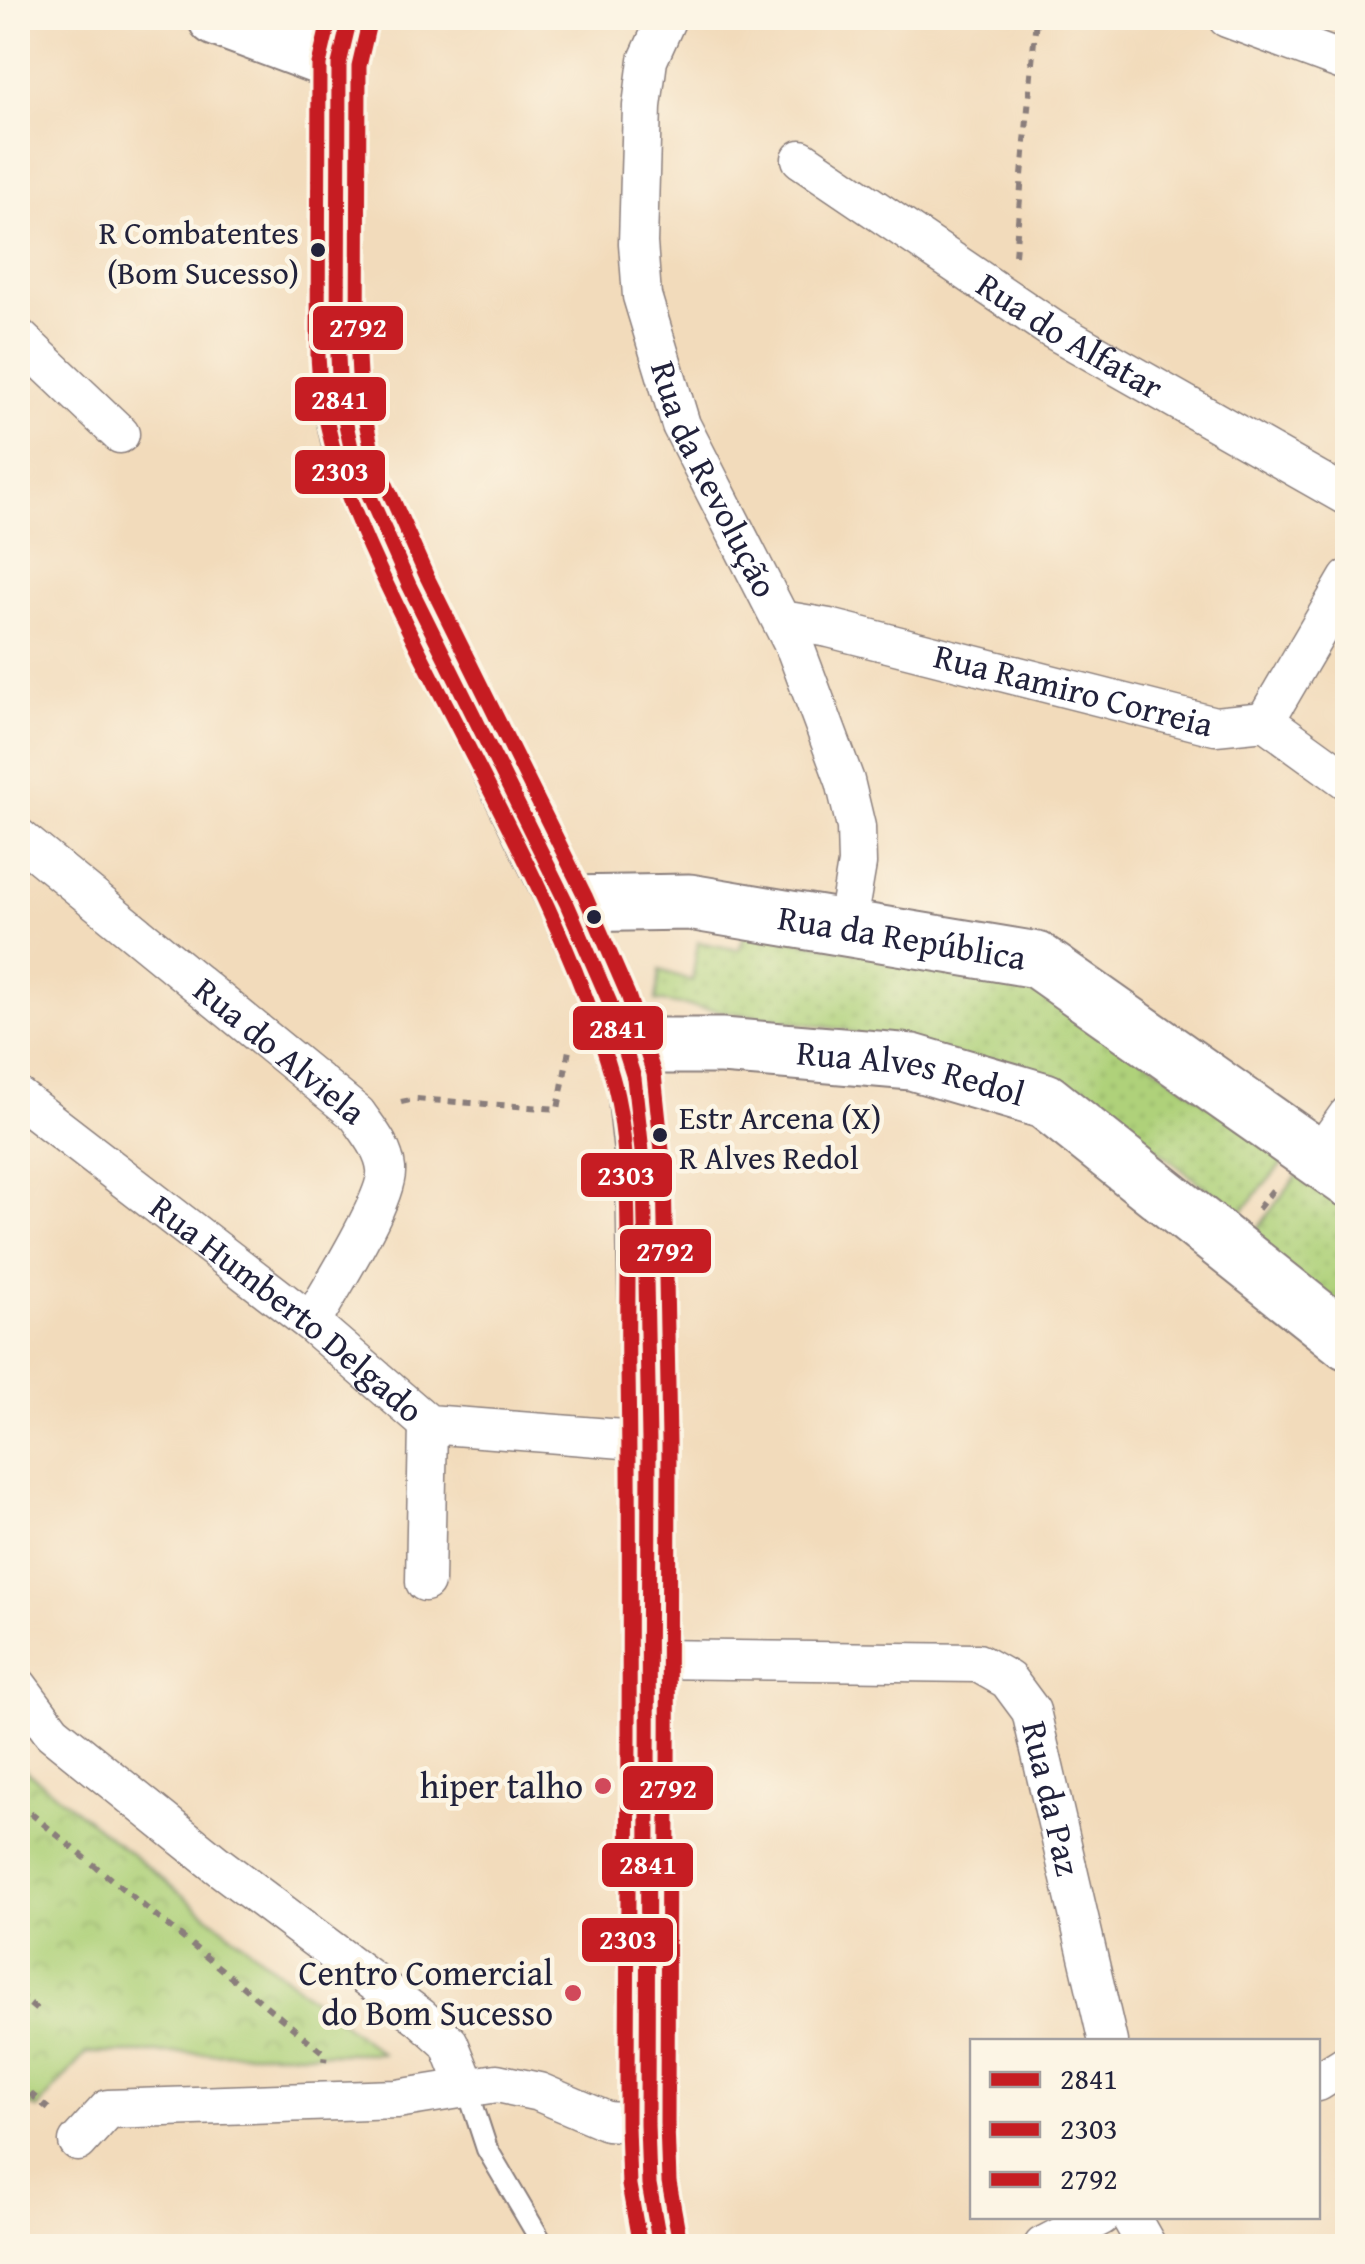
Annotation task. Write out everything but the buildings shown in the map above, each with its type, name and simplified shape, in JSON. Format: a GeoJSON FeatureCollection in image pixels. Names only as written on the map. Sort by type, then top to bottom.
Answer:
{"type":"FeatureCollection","features":[{"type":"Feature","properties":{"kind":"street"},"geometry":{"type":"LineString","coordinates":[[216,18],[344,40],[338,356],[346,434],[366,494],[408,585],[567,904],[618,1024],[634,1078],[644,1170],[651,1658],[647,2124],[649,2184],[660,2246]]}},
{"type":"Feature","properties":{"kind":"street","name":"Rua da Revolução"},"geometry":{"type":"LineString","coordinates":[[668,18],[648,60],[642,106],[638,243],[642,296],[681,425],[782,620],[844,781],[856,827],[856,864],[846,928]]}},
{"type":"Feature","properties":{"kind":"street"},"geometry":{"type":"LineString","coordinates":[[1227,18],[1348,64]]}},
{"type":"Feature","properties":{"kind":"street","name":"Rua do Alfatar"},"geometry":{"type":"LineString","coordinates":[[801,158],[1052,329],[1348,498]]}},
{"type":"Feature","properties":{"kind":"street"},"geometry":{"type":"LineString","coordinates":[[18,337],[120,434]]}},
{"type":"Feature","properties":{"kind":"street"},"geometry":{"type":"LineString","coordinates":[[1265,721],[1348,579]]}},
{"type":"Feature","properties":{"kind":"street","name":"Rua Ramiro Correia"},"geometry":{"type":"LineString","coordinates":[[782,620],[829,628],[1216,726],[1265,721],[1348,781]]}},
{"type":"Feature","properties":{"kind":"street","name":"Rua do Alviela"},"geometry":{"type":"LineString","coordinates":[[18,837],[356,1114],[377,1143],[386,1171],[378,1201],[312,1324]]}},
{"type":"Feature","properties":{"kind":"street","name":"Rua da República"},"geometry":{"type":"LineString","coordinates":[[567,904],[689,902],[1037,960],[1330,1149]]}},
{"type":"Feature","properties":{"kind":"street","name":"Rua Alves Redol"},"geometry":{"type":"LineString","coordinates":[[618,1024],[722,1046],[912,1062],[1045,1101],[1348,1342]]}},
{"type":"Feature","properties":{"kind":"street","name":"Rua Humberto Delgado"},"geometry":{"type":"LineString","coordinates":[[18,1097],[312,1324],[428,1424],[648,1441]]}},
{"type":"Feature","properties":{"kind":"street"},"geometry":{"type":"LineString","coordinates":[[426,1582],[428,1424]]}},
{"type":"Feature","properties":{"kind":"street","name":"Rua da Paz"},"geometry":{"type":"LineString","coordinates":[[651,1658],[978,1663],[1008,1680],[1031,1711],[1107,2039]]}},
{"type":"Feature","properties":{"kind":"street"},"geometry":{"type":"LineString","coordinates":[[18,1686],[52,1732],[216,1864],[420,2017],[449,2043],[468,2088]]}},
{"type":"Feature","properties":{"kind":"street"},"geometry":{"type":"LineString","coordinates":[[1320,2081],[1347,2064]]}},
{"type":"Feature","properties":{"kind":"street"},"geometry":{"type":"LineString","coordinates":[[78,2142],[108,2109],[433,2096],[468,2088],[518,2084],[607,2121],[647,2124]]}},
{"type":"Feature","properties":{"kind":"street"},"geometry":{"type":"LineString","coordinates":[[1042,2246],[1094,2219]]}},
{"type":"Feature","properties":{"kind":"street"},"geometry":{"type":"LineString","coordinates":[[1132,2219],[1147,2246]]}},
{"type":"Feature","properties":{"kind":"lane"},"geometry":{"type":"LineString","coordinates":[[468,2088],[487,2149],[544,2246]]}},
{"type":"Feature","properties":{"kind":"path"},"geometry":{"type":"LineString","coordinates":[[1011,301],[1036,18]]}},
{"type":"Feature","properties":{"kind":"path"},"geometry":{"type":"LineString","coordinates":[[356,1114],[415,1098],[558,1109],[572,1031],[618,1024]]}},
{"type":"Feature","properties":{"kind":"path"},"geometry":{"type":"LineString","coordinates":[[1229,1246],[1330,1149]]}},
{"type":"Feature","properties":{"kind":"path"},"geometry":{"type":"LineString","coordinates":[[18,1802],[325,2054],[321,2102]]}},
{"type":"Feature","properties":{"kind":"path"},"geometry":{"type":"LineString","coordinates":[[18,1994],[38,2010]]}},
{"type":"Feature","properties":{"kind":"green space"},"geometry":{"type":"Polygon","coordinates":[[[746,931],[1038,984],[1287,1158],[1239,1215],[1143,1138],[1127,1147],[845,1030],[656,1001],[660,970],[692,981],[698,942],[739,950],[746,931]]]}},
{"type":"Feature","properties":{"kind":"green space"},"geometry":{"type":"Polygon","coordinates":[[[1302,1169],[1347,1206],[1347,1325],[1250,1238],[1302,1169]]]}},
{"type":"Feature","properties":{"kind":"green space"},"geometry":{"type":"Polygon","coordinates":[[[18,1764],[381,2053],[86,2053],[37,2109],[18,2096],[18,1764]]]}},
{"type":"Feature","properties":{"kind":"transit line","name":"2303"},"geometry":{"type":"LineString","coordinates":[[330,18],[319,64],[318,356],[329,433],[353,507],[384,578],[525,859],[573,966],[612,1076],[624,1143],[628,1221],[627,2125],[629,2185],[640,2246]]}},
{"type":"Feature","properties":{"kind":"transit line","name":"2841"},"geometry":{"type":"LineString","coordinates":[[350,18],[339,64],[338,356],[340,397],[354,461],[409,585],[567,904],[610,1003],[634,1078],[644,1170],[649,1441],[647,2124],[649,2184],[660,2246]]}},
{"type":"Feature","properties":{"kind":"transit line","name":"2792"},"geometry":{"type":"LineString","coordinates":[[369,23],[359,66],[358,356],[360,394],[373,455],[427,577],[585,896],[628,995],[654,1074],[664,1170],[669,1441],[667,2124],[669,2182],[680,2243]]}},
{"type":"Feature","properties":{"kind":"place","name":"R Combatentes (Bom Sucesso)"},"geometry":{"type":"Point","coordinates":[318,250]}},
{"type":"Feature","properties":{"kind":"place","name":"Estr Arcena (X) R Alves Redol"},"geometry":{"type":"Point","coordinates":[660,1135]}},
{"type":"Feature","properties":{"kind":"place","name":"hiper talho"},"geometry":{"type":"Point","coordinates":[603,1786]}},
{"type":"Feature","properties":{"kind":"place","name":"Centro Comercial do Bom Sucesso"},"geometry":{"type":"Point","coordinates":[573,1993]}}]}
